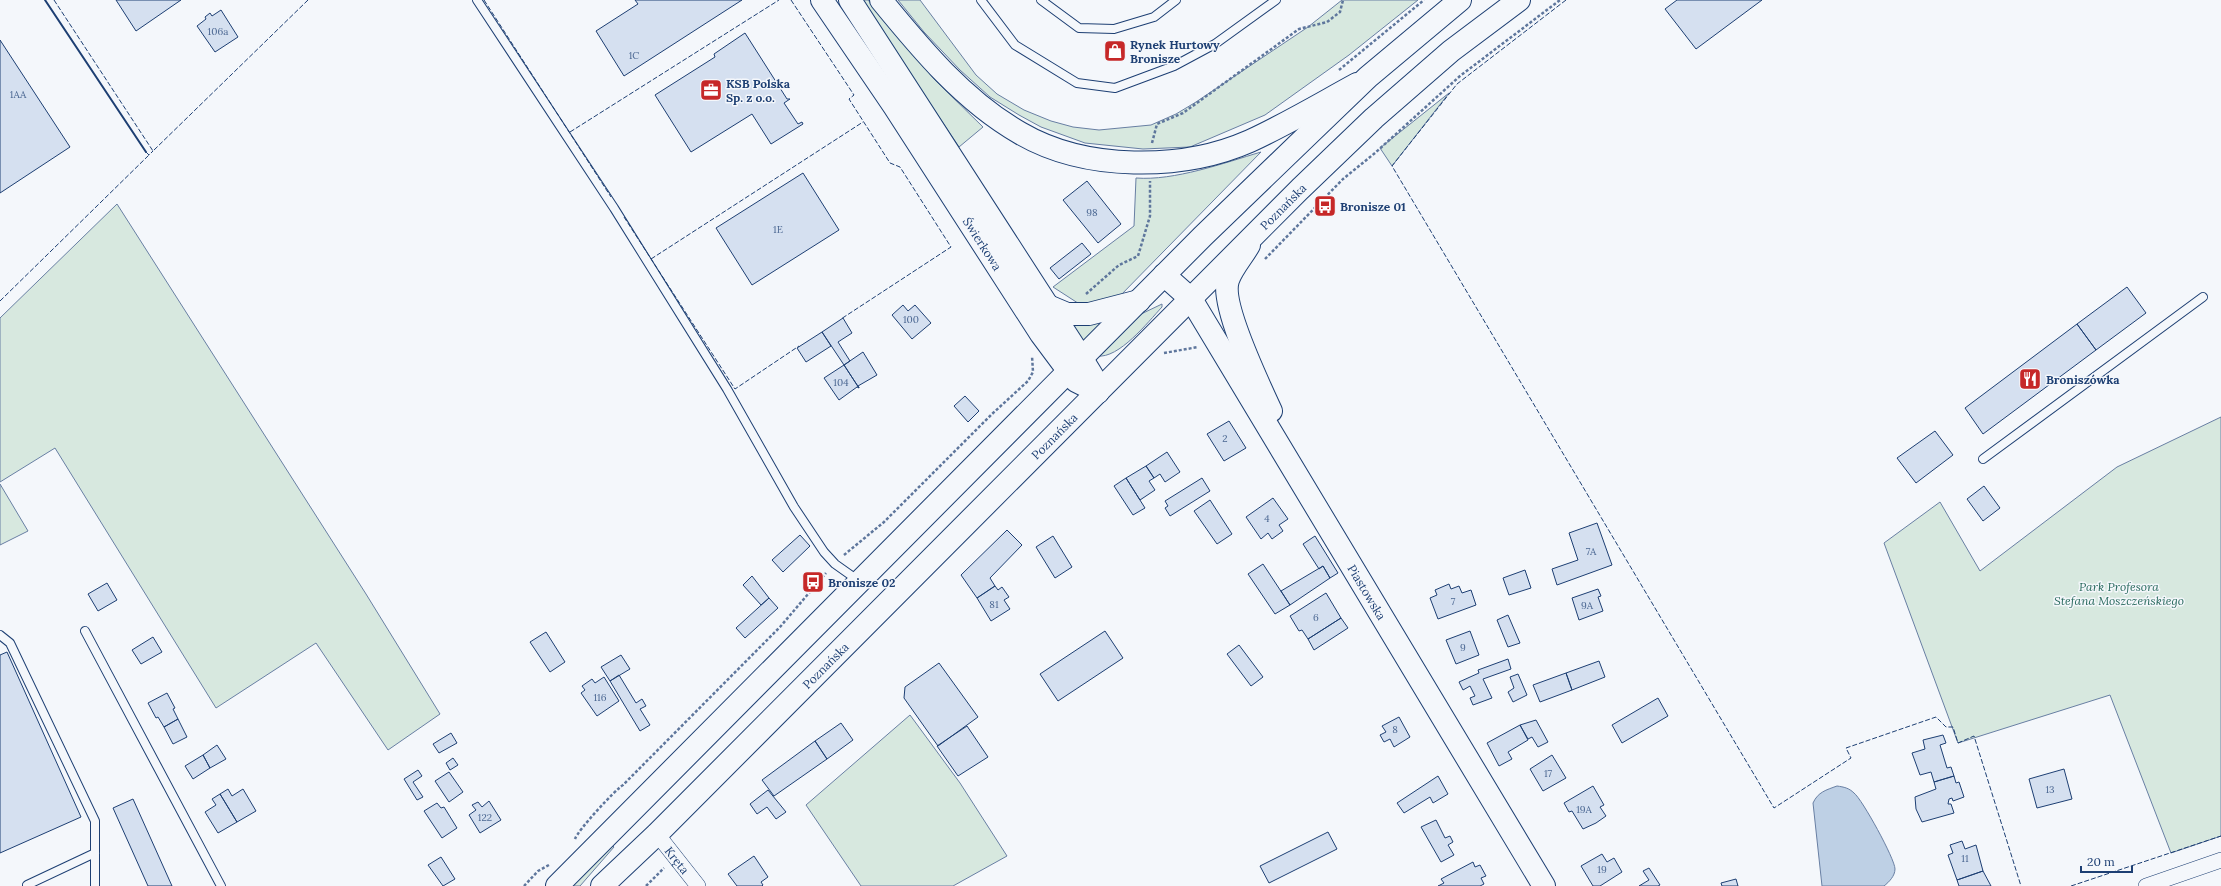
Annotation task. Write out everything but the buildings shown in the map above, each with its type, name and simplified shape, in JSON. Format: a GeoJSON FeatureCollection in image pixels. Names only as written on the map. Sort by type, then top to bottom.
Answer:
{"type":"FeatureCollection","features":[{"type":"Feature","properties":{"kind":"street","name":"Świerkowa"},"geometry":{"type":"LineString","coordinates":[[822,0],[1075,365]]}},
{"type":"Feature","properties":{"kind":"street","name":"Świerkowa"},"geometry":{"type":"LineString","coordinates":[[850,0],[1048,306],[1083,386],[1098,392]]}},
{"type":"Feature","properties":{"kind":"street"},"geometry":{"type":"LineString","coordinates":[[881,0],[917,44],[968,96],[993,115],[1020,133],[1049,147],[1080,155],[1114,161],[1150,164],[1218,152],[1250,141],[1368,77]]}},
{"type":"Feature","properties":{"kind":"street"},"geometry":{"type":"LineString","coordinates":[[557,886],[1164,276],[1368,77],[1460,0]]}},
{"type":"Feature","properties":{"kind":"street","name":"Poznańska"},"geometry":{"type":"LineString","coordinates":[[602,886],[657,834],[1256,233],[1374,118],[1451,52],[1519,0]]}},
{"type":"Feature","properties":{"kind":"street"},"geometry":{"type":"LineString","coordinates":[[1256,233],[1228,280],[1227,298],[1238,331],[1306,491]]}},
{"type":"Feature","properties":{"kind":"street","name":"Piastowska"},"geometry":{"type":"LineString","coordinates":[[1164,276],[1190,299],[1544,886]]}},
{"type":"Feature","properties":{"kind":"street"},"geometry":{"type":"LineString","coordinates":[[1048,306],[1067,314],[1089,314],[1139,301]]}},
{"type":"Feature","properties":{"kind":"street","name":"Kręta"},"geometry":{"type":"LineString","coordinates":[[657,834],[698,886]]}},
{"type":"Feature","properties":{"kind":"street"},"geometry":{"type":"LineString","coordinates":[[2146,886],[2221,860]]}},
{"type":"Feature","properties":{"kind":"lane"},"geometry":{"type":"LineString","coordinates":[[477,0],[614,208],[727,388],[794,507],[824,552],[835,564],[859,582]]}},
{"type":"Feature","properties":{"kind":"lane"},"geometry":{"type":"LineString","coordinates":[[981,0],[1015,44],[1077,83],[1115,88],[1181,63],[1215,44],[1276,0]]}},
{"type":"Feature","properties":{"kind":"lane"},"geometry":{"type":"LineString","coordinates":[[1041,0],[1079,28],[1114,29],[1154,17],[1176,0]]}},
{"type":"Feature","properties":{"kind":"lane"},"geometry":{"type":"LineString","coordinates":[[1983,458],[2203,297]]}},
{"type":"Feature","properties":{"kind":"lane"},"geometry":{"type":"LineString","coordinates":[[85,631],[221,886]]}},
{"type":"Feature","properties":{"kind":"lane"},"geometry":{"type":"LineString","coordinates":[[0,635],[10,643],[95,821],[95,886]]}},
{"type":"Feature","properties":{"kind":"lane"},"geometry":{"type":"LineString","coordinates":[[27,885],[95,853]]}},
{"type":"Feature","properties":{"kind":"path"},"geometry":{"type":"LineString","coordinates":[[1151,147],[1157,124],[1182,113],[1298,30],[1327,22],[1340,12],[1343,0]]}},
{"type":"Feature","properties":{"kind":"path"},"geometry":{"type":"LineString","coordinates":[[1336,72],[1424,0]]}},
{"type":"Feature","properties":{"kind":"path"},"geometry":{"type":"LineString","coordinates":[[1310,210],[1460,76],[1560,0]]}},
{"type":"Feature","properties":{"kind":"path"},"geometry":{"type":"LineString","coordinates":[[1084,296],[1119,265],[1138,256],[1150,216],[1150,174]]}},
{"type":"Feature","properties":{"kind":"path"},"geometry":{"type":"LineString","coordinates":[[574,841],[580,830],[605,804],[612,793],[631,777],[780,627],[806,594],[835,564],[884,522],[992,414],[1028,382],[1033,372],[1030,351]]}},
{"type":"Feature","properties":{"kind":"path"},"geometry":{"type":"LineString","coordinates":[[646,886],[675,857]]}},
{"type":"Feature","properties":{"kind":"path"},"geometry":{"type":"LineString","coordinates":[[524,886],[538,871],[550,864]]}},
{"type":"Feature","properties":{"kind":"green space"},"geometry":{"type":"Polygon","coordinates":[[[861,0],[868,0],[934,79],[983,127],[959,147],[861,0]]]}},
{"type":"Feature","properties":{"kind":"green space"},"geometry":{"type":"Polygon","coordinates":[[[898,0],[920,0],[976,75],[997,94],[1024,110],[1051,121],[1073,127],[1099,130],[1151,125],[1176,114],[1308,27],[1342,0],[1418,0],[1349,55],[1265,115],[1190,147],[1143,149],[1085,143],[1041,127],[1019,115],[990,97],[960,70],[924,32],[898,0]]]}},
{"type":"Feature","properties":{"kind":"green space"},"geometry":{"type":"Polygon","coordinates":[[[1449,93],[1392,166],[1380,148],[1449,93]]]}},
{"type":"Feature","properties":{"kind":"green space"},"geometry":{"type":"Polygon","coordinates":[[[1261,152],[1117,299],[1084,307],[1053,287],[1134,226],[1136,178],[1166,177],[1182,174],[1261,152]]]}},
{"type":"Feature","properties":{"kind":"green space"},"geometry":{"type":"Polygon","coordinates":[[[117,204],[366,594],[440,714],[388,750],[316,643],[216,708],[55,448],[0,482],[0,318],[117,204]]]}},
{"type":"Feature","properties":{"kind":"green space"},"geometry":{"type":"Polygon","coordinates":[[[1162,304],[1162,307],[1124,346],[1106,355],[1097,356],[1139,315],[1162,304]]]}},
{"type":"Feature","properties":{"kind":"green space"},"geometry":{"type":"Polygon","coordinates":[[[1068,321],[1100,322],[1100,324],[1082,342],[1068,321]]]}},
{"type":"Feature","properties":{"kind":"green space","name":"Park Profesora Stefana Moszczeńskiego"},"geometry":{"type":"Polygon","coordinates":[[[2221,417],[2221,836],[2171,853],[2110,695],[1958,743],[1884,543],[1940,502],[1980,571],[2117,467],[2221,417]]]}},
{"type":"Feature","properties":{"kind":"green space"},"geometry":{"type":"Polygon","coordinates":[[[0,484],[28,531],[0,545],[0,484]]]}},
{"type":"Feature","properties":{"kind":"green space"},"geometry":{"type":"Polygon","coordinates":[[[910,715],[960,783],[1007,856],[953,886],[861,886],[806,805],[910,715]]]}},
{"type":"Feature","properties":{"kind":"green space"},"geometry":{"type":"Polygon","coordinates":[[[611,844],[614,847],[580,886],[570,886],[611,844]]]}},
{"type":"Feature","properties":{"kind":"water"},"geometry":{"type":"Polygon","coordinates":[[[1837,786],[1844,787],[1852,791],[1858,798],[1890,854],[1894,863],[1895,872],[1888,883],[1884,886],[1822,886],[1813,803],[1817,796],[1826,790],[1837,786]]]}},
{"type":"Feature","properties":{"kind":"fence"},"geometry":{"type":"LineString","coordinates":[[54,0],[153,151],[308,0]]}},
{"type":"Feature","properties":{"kind":"fence"},"geometry":{"type":"LineString","coordinates":[[484,0],[611,197]]}},
{"type":"Feature","properties":{"kind":"fence"},"geometry":{"type":"LineString","coordinates":[[570,132],[779,0]]}},
{"type":"Feature","properties":{"kind":"fence"},"geometry":{"type":"LineString","coordinates":[[791,0],[854,95],[849,99],[890,163],[900,167],[951,247],[841,319]]}},
{"type":"Feature","properties":{"kind":"fence"},"geometry":{"type":"LineString","coordinates":[[1566,0],[1457,84],[1392,166],[1774,808],[1851,758],[1846,748],[1936,717],[1946,727],[1953,727],[1958,743],[1974,736],[2021,886]]}},
{"type":"Feature","properties":{"kind":"fence"},"geometry":{"type":"LineString","coordinates":[[651,259],[863,122]]}},
{"type":"Feature","properties":{"kind":"fence"},"geometry":{"type":"LineString","coordinates":[[146,152],[149,155],[153,151]]}},
{"type":"Feature","properties":{"kind":"fence"},"geometry":{"type":"LineString","coordinates":[[0,301],[149,155]]}},
{"type":"Feature","properties":{"kind":"fence"},"geometry":{"type":"LineString","coordinates":[[624,217],[735,389],[799,346]]}},
{"type":"Feature","properties":{"kind":"fence"},"geometry":{"type":"LineString","coordinates":[[2071,886],[2221,836]]}},
{"type":"Feature","properties":{"kind":"wall"},"geometry":{"type":"LineString","coordinates":[[45,0],[146,152]]}},
{"type":"Feature","properties":{"kind":"place","name":"Rynek Hurtowy Bronisze"},"geometry":{"type":"Point","coordinates":[1115,51]}},
{"type":"Feature","properties":{"kind":"place","name":"KSB Polska Sp. z o.o."},"geometry":{"type":"Point","coordinates":[711,90]}},
{"type":"Feature","properties":{"kind":"place","name":"Bronisze 01"},"geometry":{"type":"Point","coordinates":[1325,206]}},
{"type":"Feature","properties":{"kind":"place","name":"Broniszówka"},"geometry":{"type":"Point","coordinates":[2030,379]}},
{"type":"Feature","properties":{"kind":"place","name":"Bronisze 02"},"geometry":{"type":"Point","coordinates":[813,582]}}]}
